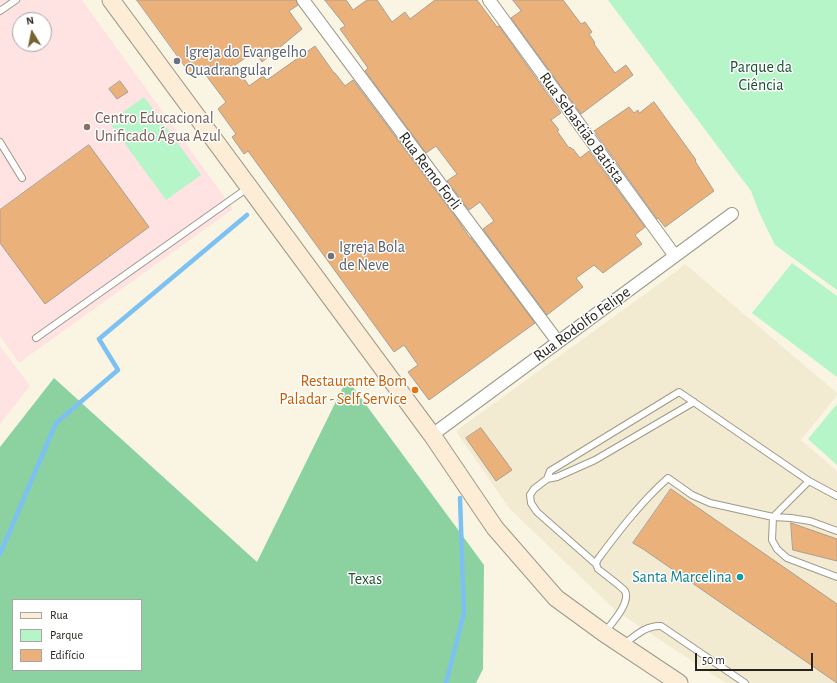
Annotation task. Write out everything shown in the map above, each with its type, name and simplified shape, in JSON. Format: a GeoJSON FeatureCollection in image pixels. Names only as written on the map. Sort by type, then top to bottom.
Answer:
{"type":"FeatureCollection","features":[{"type":"Feature","properties":{"kind":"main road"},"geometry":{"type":"LineString","coordinates":[[111,0],[432,435],[495,528],[556,598],[622,646],[679,683]]}},
{"type":"Feature","properties":{"kind":"street","name":"Rua Remo Forli"},"geometry":{"type":"LineString","coordinates":[[303,0],[558,342]]}},
{"type":"Feature","properties":{"kind":"street","name":"Rua Sebastião Batista"},"geometry":{"type":"LineString","coordinates":[[490,0],[675,256]]}},
{"type":"Feature","properties":{"kind":"street","name":"Rua Rodolfo Felipe"},"geometry":{"type":"LineString","coordinates":[[432,435],[732,214]]}},
{"type":"Feature","properties":{"kind":"lane"},"geometry":{"type":"LineString","coordinates":[[0,11],[16,0]]}},
{"type":"Feature","properties":{"kind":"lane"},"geometry":{"type":"LineString","coordinates":[[0,142],[22,178]]}},
{"type":"Feature","properties":{"kind":"lane"},"geometry":{"type":"LineString","coordinates":[[36,338],[249,187]]}},
{"type":"Feature","properties":{"kind":"lane"},"geometry":{"type":"LineString","coordinates":[[547,479],[550,471],[679,392],[809,481],[837,496]]}},
{"type":"Feature","properties":{"kind":"lane"},"geometry":{"type":"LineString","coordinates":[[604,633],[620,611],[626,597],[624,590],[537,512],[531,502],[530,496],[534,489],[547,479],[557,477],[595,460],[694,402]]}},
{"type":"Feature","properties":{"kind":"lane"},"geometry":{"type":"LineString","coordinates":[[550,471],[557,477]]}},
{"type":"Feature","properties":{"kind":"lane"},"geometry":{"type":"LineString","coordinates":[[596,564],[617,534],[654,490],[668,478],[692,495],[710,503],[773,517],[810,521],[837,531]]}},
{"type":"Feature","properties":{"kind":"lane"},"geometry":{"type":"LineString","coordinates":[[809,481],[773,517],[772,540],[777,549],[787,558],[837,577]]}},
{"type":"Feature","properties":{"kind":"lane"},"geometry":{"type":"LineString","coordinates":[[622,646],[649,627],[661,626],[745,683]]}},
{"type":"Feature","properties":{"kind":"shaded area","name":"Centro Educacional Unificado Água Azul"},"geometry":{"type":"Polygon","coordinates":[[[0,0],[82,0],[233,209],[19,363],[0,336],[0,0]]]}},
{"type":"Feature","properties":{"kind":"shaded area"},"geometry":{"type":"Polygon","coordinates":[[[685,264],[837,393],[837,395],[801,440],[837,471],[837,683],[726,683],[616,611],[509,508],[456,431],[685,264]]]}},
{"type":"Feature","properties":{"kind":"shaded area"},"geometry":{"type":"Polygon","coordinates":[[[0,346],[30,386],[0,424],[0,346]]]}},
{"type":"Feature","properties":{"kind":"green space","name":"Parque da Ciência"},"geometry":{"type":"Polygon","coordinates":[[[608,0],[837,0],[837,290],[775,245],[759,212],[751,191],[608,0]]]}},
{"type":"Feature","properties":{"kind":"green space"},"geometry":{"type":"Polygon","coordinates":[[[144,97],[201,175],[166,200],[109,122],[144,97]]]}},
{"type":"Feature","properties":{"kind":"green space"},"geometry":{"type":"Polygon","coordinates":[[[792,263],[837,296],[837,377],[752,313],[792,263]]]}},
{"type":"Feature","properties":{"kind":"green space","name":"Texas"},"geometry":{"type":"Polygon","coordinates":[[[54,378],[257,562],[347,379],[484,565],[483,669],[476,683],[0,683],[0,447],[54,378]]]}},
{"type":"Feature","properties":{"kind":"green space"},"geometry":{"type":"Polygon","coordinates":[[[837,404],[837,465],[808,439],[837,404]]]}},
{"type":"Feature","properties":{"kind":"building"},"geometry":{"type":"Polygon","coordinates":[[[137,0],[296,0],[298,5],[289,11],[302,29],[262,62],[254,52],[235,65],[249,86],[263,76],[267,80],[315,46],[345,86],[353,80],[535,323],[429,400],[408,372],[418,365],[404,345],[394,352],[248,151],[244,154],[232,137],[236,134],[218,109],[226,102],[202,70],[193,77],[137,0]]]}},
{"type":"Feature","properties":{"kind":"building"},"geometry":{"type":"Polygon","coordinates":[[[325,0],[346,0],[353,10],[367,0],[377,0],[392,22],[405,12],[410,19],[435,0],[477,0],[497,27],[499,26],[561,113],[551,120],[559,130],[557,131],[569,148],[570,147],[573,149],[580,158],[589,151],[645,227],[635,235],[642,244],[603,273],[594,265],[576,278],[583,287],[547,315],[483,229],[494,221],[480,202],[469,210],[447,181],[457,174],[436,146],[426,153],[365,71],[368,68],[340,29],[345,26],[325,0]]]}},
{"type":"Feature","properties":{"kind":"building"},"geometry":{"type":"Polygon","coordinates":[[[513,0],[563,0],[581,24],[585,22],[592,32],[589,34],[595,43],[594,44],[615,73],[626,65],[633,75],[581,114],[511,18],[521,11],[513,0]]]}},
{"type":"Feature","properties":{"kind":"building"},"geometry":{"type":"Polygon","coordinates":[[[120,81],[128,92],[117,99],[109,89],[120,81]]]}},
{"type":"Feature","properties":{"kind":"building"},"geometry":{"type":"Polygon","coordinates":[[[654,102],[696,160],[695,161],[714,191],[665,227],[658,218],[657,219],[594,131],[629,107],[634,113],[638,110],[639,113],[654,102]]]}},
{"type":"Feature","properties":{"kind":"building"},"geometry":{"type":"Polygon","coordinates":[[[89,145],[149,227],[45,304],[0,243],[0,210],[89,145]]]}},
{"type":"Feature","properties":{"kind":"building"},"geometry":{"type":"Polygon","coordinates":[[[481,428],[512,470],[496,481],[466,438],[481,428]]]}},
{"type":"Feature","properties":{"kind":"building","name":"Santa Marcelina"},"geometry":{"type":"Polygon","coordinates":[[[671,489],[837,604],[837,683],[633,543],[671,489]]]}},
{"type":"Feature","properties":{"kind":"building"},"geometry":{"type":"Polygon","coordinates":[[[791,523],[837,539],[837,561],[793,550],[791,523]]]}},
{"type":"Feature","properties":{"kind":"waterway"},"geometry":{"type":"LineString","coordinates":[[0,554],[56,423],[118,370],[99,339],[247,215]]}},
{"type":"Feature","properties":{"kind":"waterway"},"geometry":{"type":"LineString","coordinates":[[446,683],[464,613],[460,498]]}},
{"type":"Feature","properties":{"kind":"place","name":"Igreja do Evangelho Quadrangular"},"geometry":{"type":"Point","coordinates":[177,61]}},
{"type":"Feature","properties":{"kind":"place","name":"Centro Educacional Unificado Água Azul"},"geometry":{"type":"Point","coordinates":[87,127]}},
{"type":"Feature","properties":{"kind":"place","name":"Igreja Bola de Neve"},"geometry":{"type":"Point","coordinates":[331,256]}},
{"type":"Feature","properties":{"kind":"place","name":"Restaurante Bom Paladar - Self Service"},"geometry":{"type":"Point","coordinates":[415,390]}},
{"type":"Feature","properties":{"kind":"place","name":"Santa Marcelina"},"geometry":{"type":"Point","coordinates":[740,577]}}]}
